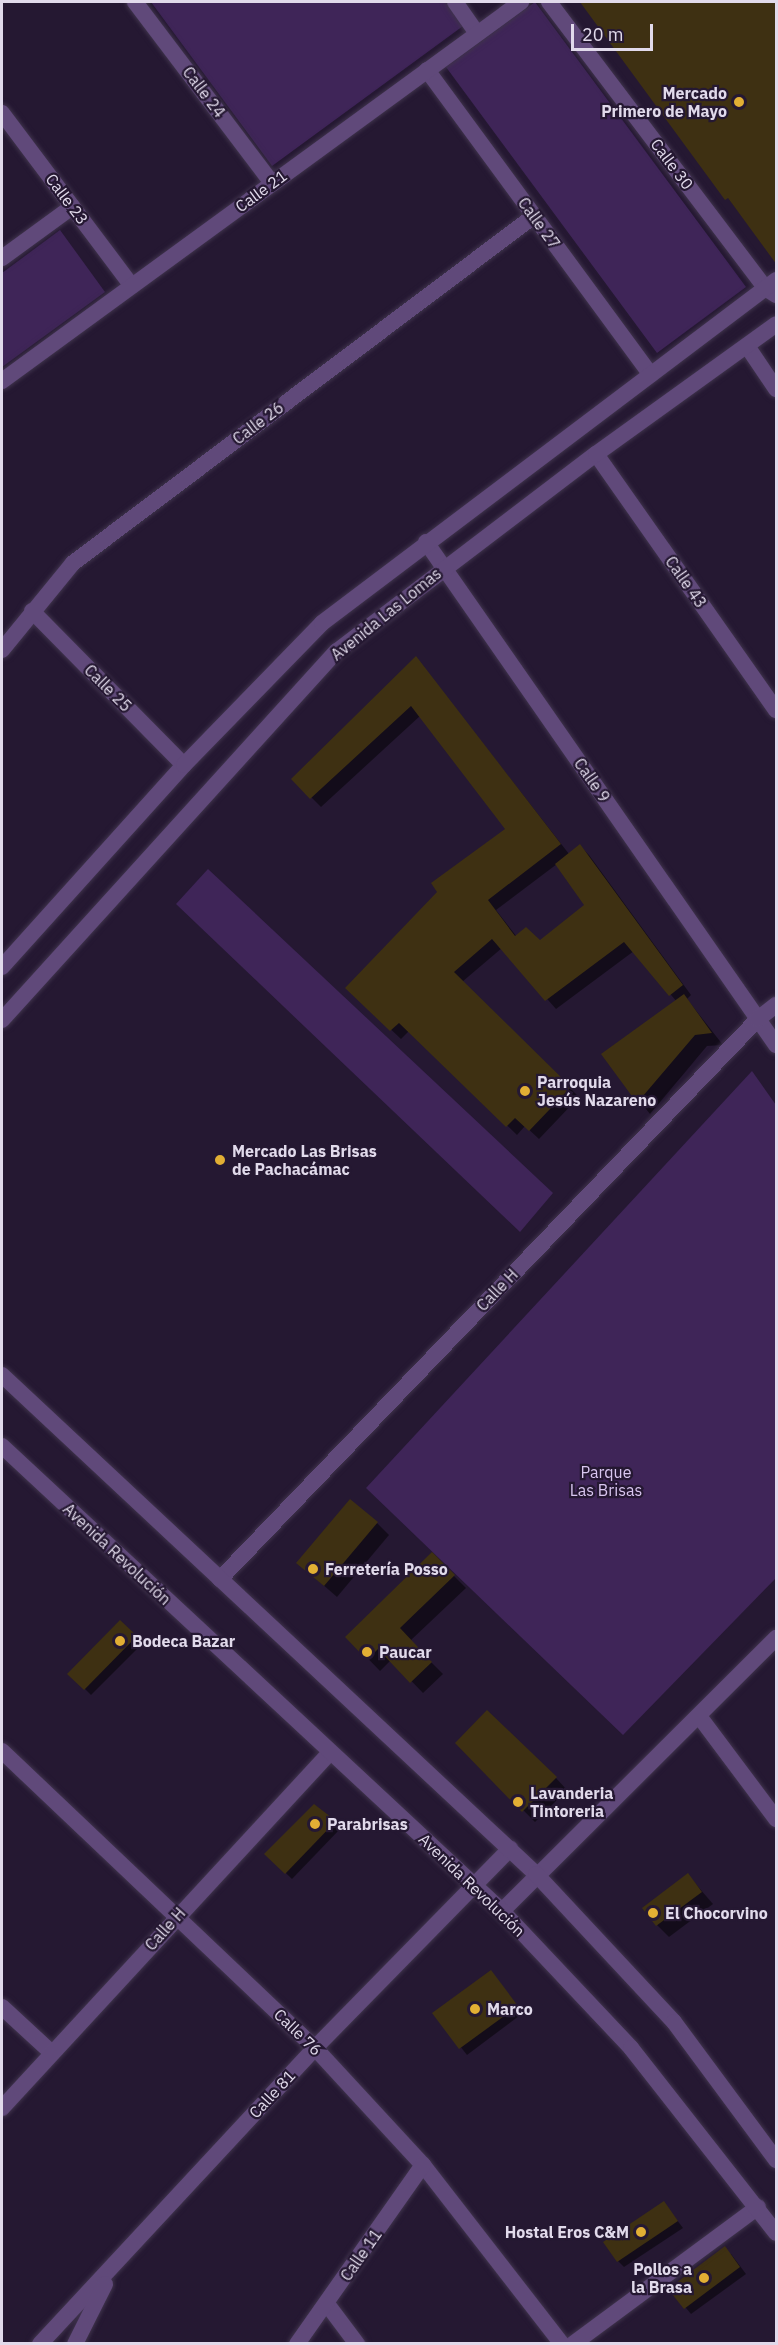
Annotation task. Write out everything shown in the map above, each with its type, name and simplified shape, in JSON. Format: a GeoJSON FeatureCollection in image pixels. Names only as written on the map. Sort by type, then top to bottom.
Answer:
{"type":"FeatureCollection","features":[{"type":"Feature","properties":{"kind":"street","name":"Calle 24"},"geometry":{"type":"LineString","coordinates":[[135,2],[272,183]]}},
{"type":"Feature","properties":{"kind":"street"},"geometry":{"type":"LineString","coordinates":[[454,2],[477,33]]}},
{"type":"Feature","properties":{"kind":"street","name":"Calle 21"},"geometry":{"type":"LineString","coordinates":[[2,381],[521,2]]}},
{"type":"Feature","properties":{"kind":"street","name":"Calle 30"},"geometry":{"type":"LineString","coordinates":[[549,2],[773,288]]}},
{"type":"Feature","properties":{"kind":"street","name":"Calle 27"},"geometry":{"type":"LineString","coordinates":[[427,70],[651,375]]}},
{"type":"Feature","properties":{"kind":"street","name":"Calle 23"},"geometry":{"type":"LineString","coordinates":[[2,113],[132,286]]}},
{"type":"Feature","properties":{"kind":"street"},"geometry":{"type":"LineString","coordinates":[[2,258],[72,207]]}},
{"type":"Feature","properties":{"kind":"street","name":"Calle 26"},"geometry":{"type":"LineString","coordinates":[[2,650],[73,563],[534,216]]}},
{"type":"Feature","properties":{"kind":"street","name":"Avenida Las Lomas"},"geometry":{"type":"LineString","coordinates":[[2,967],[184,765],[322,623],[426,542],[651,375],[773,288]]}},
{"type":"Feature","properties":{"kind":"street","name":"Avenida Las Lomas"},"geometry":{"type":"LineString","coordinates":[[2,1020],[337,651],[443,568],[596,454],[777,324]]}},
{"type":"Feature","properties":{"kind":"street"},"geometry":{"type":"LineString","coordinates":[[747,346],[777,389]]}},
{"type":"Feature","properties":{"kind":"street","name":"Calle 43"},"geometry":{"type":"LineString","coordinates":[[596,454],[777,710]]}},
{"type":"Feature","properties":{"kind":"street","name":"Calle 9"},"geometry":{"type":"LineString","coordinates":[[426,542],[777,1045]]}},
{"type":"Feature","properties":{"kind":"street","name":"Calle 25"},"geometry":{"type":"LineString","coordinates":[[32,611],[184,765]]}},
{"type":"Feature","properties":{"kind":"street","name":"Calle H"},"geometry":{"type":"LineString","coordinates":[[220,1579],[758,1019],[777,1005]]}},
{"type":"Feature","properties":{"kind":"street"},"geometry":{"type":"LineString","coordinates":[[2,1375],[536,1874],[674,2022],[777,2160]]}},
{"type":"Feature","properties":{"kind":"street","name":"Avenida Revolución"},"geometry":{"type":"LineString","coordinates":[[2,1446],[502,1911],[631,2048],[777,2234]]}},
{"type":"Feature","properties":{"kind":"street"},"geometry":{"type":"LineString","coordinates":[[502,1911],[536,1874],[777,1638]]}},
{"type":"Feature","properties":{"kind":"street"},"geometry":{"type":"LineString","coordinates":[[699,1716],[777,1819]]}},
{"type":"Feature","properties":{"kind":"street","name":"Calle 76"},"geometry":{"type":"LineString","coordinates":[[2,1751],[315,2048],[423,2165],[562,2343]]}},
{"type":"Feature","properties":{"kind":"street","name":"Calle H"},"geometry":{"type":"LineString","coordinates":[[2,2108],[176,1916],[330,1752]]}},
{"type":"Feature","properties":{"kind":"street","name":"Calle 81"},"geometry":{"type":"LineString","coordinates":[[40,2343],[114,2267],[315,2048],[510,1849]]}},
{"type":"Feature","properties":{"kind":"street"},"geometry":{"type":"LineString","coordinates":[[2,2007],[52,2053]]}},
{"type":"Feature","properties":{"kind":"street","name":"Calle 11"},"geometry":{"type":"LineString","coordinates":[[297,2343],[327,2304],[423,2165]]}},
{"type":"Feature","properties":{"kind":"street"},"geometry":{"type":"LineString","coordinates":[[573,2343],[758,2207]]}},
{"type":"Feature","properties":{"kind":"street"},"geometry":{"type":"LineString","coordinates":[[75,2343],[114,2267]]}},
{"type":"Feature","properties":{"kind":"street"},"geometry":{"type":"LineString","coordinates":[[327,2304],[357,2343]]}},
{"type":"Feature","properties":{"kind":"green space"},"geometry":{"type":"Polygon","coordinates":[[[151,2],[445,2],[463,26],[272,166],[151,2]]]}},
{"type":"Feature","properties":{"kind":"green space"},"geometry":{"type":"Polygon","coordinates":[[[535,2],[746,287],[657,353],[446,67],[535,2]]]}},
{"type":"Feature","properties":{"kind":"green space"},"geometry":{"type":"Polygon","coordinates":[[[60,230],[105,292],[2,367],[2,273],[60,230]]]}},
{"type":"Feature","properties":{"kind":"green space"},"geometry":{"type":"Polygon","coordinates":[[[208,869],[553,1193],[520,1232],[176,904],[208,869]]]}},
{"type":"Feature","properties":{"kind":"green space","name":"Parque Las Brisas"},"geometry":{"type":"Polygon","coordinates":[[[752,1071],[776,1105],[776,1578],[623,1735],[366,1488],[752,1071]]]}},
{"type":"Feature","properties":{"kind":"building"},"geometry":{"type":"Polygon","coordinates":[[[580,2],[777,2],[777,265],[728,198],[725,200],[580,2]]]}},
{"type":"Feature","properties":{"kind":"building"},"geometry":{"type":"Polygon","coordinates":[[[416,656],[561,844],[488,900],[515,936],[526,927],[540,940],[584,905],[555,864],[580,844],[683,985],[669,996],[624,942],[545,1001],[492,939],[454,972],[571,1087],[529,1131],[515,1118],[506,1127],[399,1023],[390,1031],[345,988],[437,892],[431,883],[505,829],[411,706],[310,799],[291,779],[416,656]]]}},
{"type":"Feature","properties":{"kind":"building"},"geometry":{"type":"Polygon","coordinates":[[[684,994],[712,1033],[695,1035],[637,1103],[601,1054],[684,994]]]}},
{"type":"Feature","properties":{"kind":"building"},"geometry":{"type":"Polygon","coordinates":[[[350,1499],[378,1522],[324,1586],[296,1563],[350,1499]]]}},
{"type":"Feature","properties":{"kind":"building"},"geometry":{"type":"Polygon","coordinates":[[[432,1552],[455,1575],[400,1628],[432,1662],[410,1683],[378,1649],[367,1660],[345,1637],[432,1552]]]}},
{"type":"Feature","properties":{"kind":"building"},"geometry":{"type":"Polygon","coordinates":[[[120,1620],[137,1636],[84,1690],[67,1674],[120,1620]]]}},
{"type":"Feature","properties":{"kind":"building"},"geometry":{"type":"Polygon","coordinates":[[[487,1710],[557,1777],[522,1812],[455,1743],[487,1710]]]}},
{"type":"Feature","properties":{"kind":"building"},"geometry":{"type":"Polygon","coordinates":[[[314,1804],[336,1821],[285,1874],[264,1854],[314,1804]]]}},
{"type":"Feature","properties":{"kind":"building"},"geometry":{"type":"Polygon","coordinates":[[[688,1873],[702,1892],[656,1926],[642,1908],[688,1873]]]}},
{"type":"Feature","properties":{"kind":"building","name":"Marco"},"geometry":{"type":"Polygon","coordinates":[[[491,1970],[518,2006],[459,2049],[432,2013],[491,1970]]]}},
{"type":"Feature","properties":{"kind":"building","name":"Hostal Eros C&M"},"geometry":{"type":"Polygon","coordinates":[[[664,2201],[678,2221],[617,2262],[603,2242],[664,2201]]]}},
{"type":"Feature","properties":{"kind":"building","name":"Pollos a la Brasa"},"geometry":{"type":"Polygon","coordinates":[[[725,2246],[740,2267],[684,2309],[668,2289],[725,2246]]]}},
{"type":"Feature","properties":{"kind":"place","name":"Mercado Primero de Mayo"},"geometry":{"type":"Point","coordinates":[739,102]}},
{"type":"Feature","properties":{"kind":"place","name":"Parroquia Jesús Nazareno"},"geometry":{"type":"Point","coordinates":[525,1091]}},
{"type":"Feature","properties":{"kind":"place","name":"Mercado Las Brisas de Pachacámac"},"geometry":{"type":"Point","coordinates":[220,1160]}},
{"type":"Feature","properties":{"kind":"place","name":"Ferretería Posso"},"geometry":{"type":"Point","coordinates":[313,1569]}},
{"type":"Feature","properties":{"kind":"place","name":"Bodeca Bazar"},"geometry":{"type":"Point","coordinates":[120,1641]}},
{"type":"Feature","properties":{"kind":"place","name":"Paucar"},"geometry":{"type":"Point","coordinates":[367,1652]}},
{"type":"Feature","properties":{"kind":"place","name":"Lavanderia Tintoreria"},"geometry":{"type":"Point","coordinates":[518,1802]}},
{"type":"Feature","properties":{"kind":"place","name":"Parabrisas"},"geometry":{"type":"Point","coordinates":[315,1824]}},
{"type":"Feature","properties":{"kind":"place","name":"El Chocorvino"},"geometry":{"type":"Point","coordinates":[653,1913]}},
{"type":"Feature","properties":{"kind":"place","name":"Marco"},"geometry":{"type":"Point","coordinates":[475,2009]}},
{"type":"Feature","properties":{"kind":"place","name":"Hostal Eros C&M"},"geometry":{"type":"Point","coordinates":[641,2232]}},
{"type":"Feature","properties":{"kind":"place","name":"Pollos a la Brasa"},"geometry":{"type":"Point","coordinates":[704,2278]}}]}
